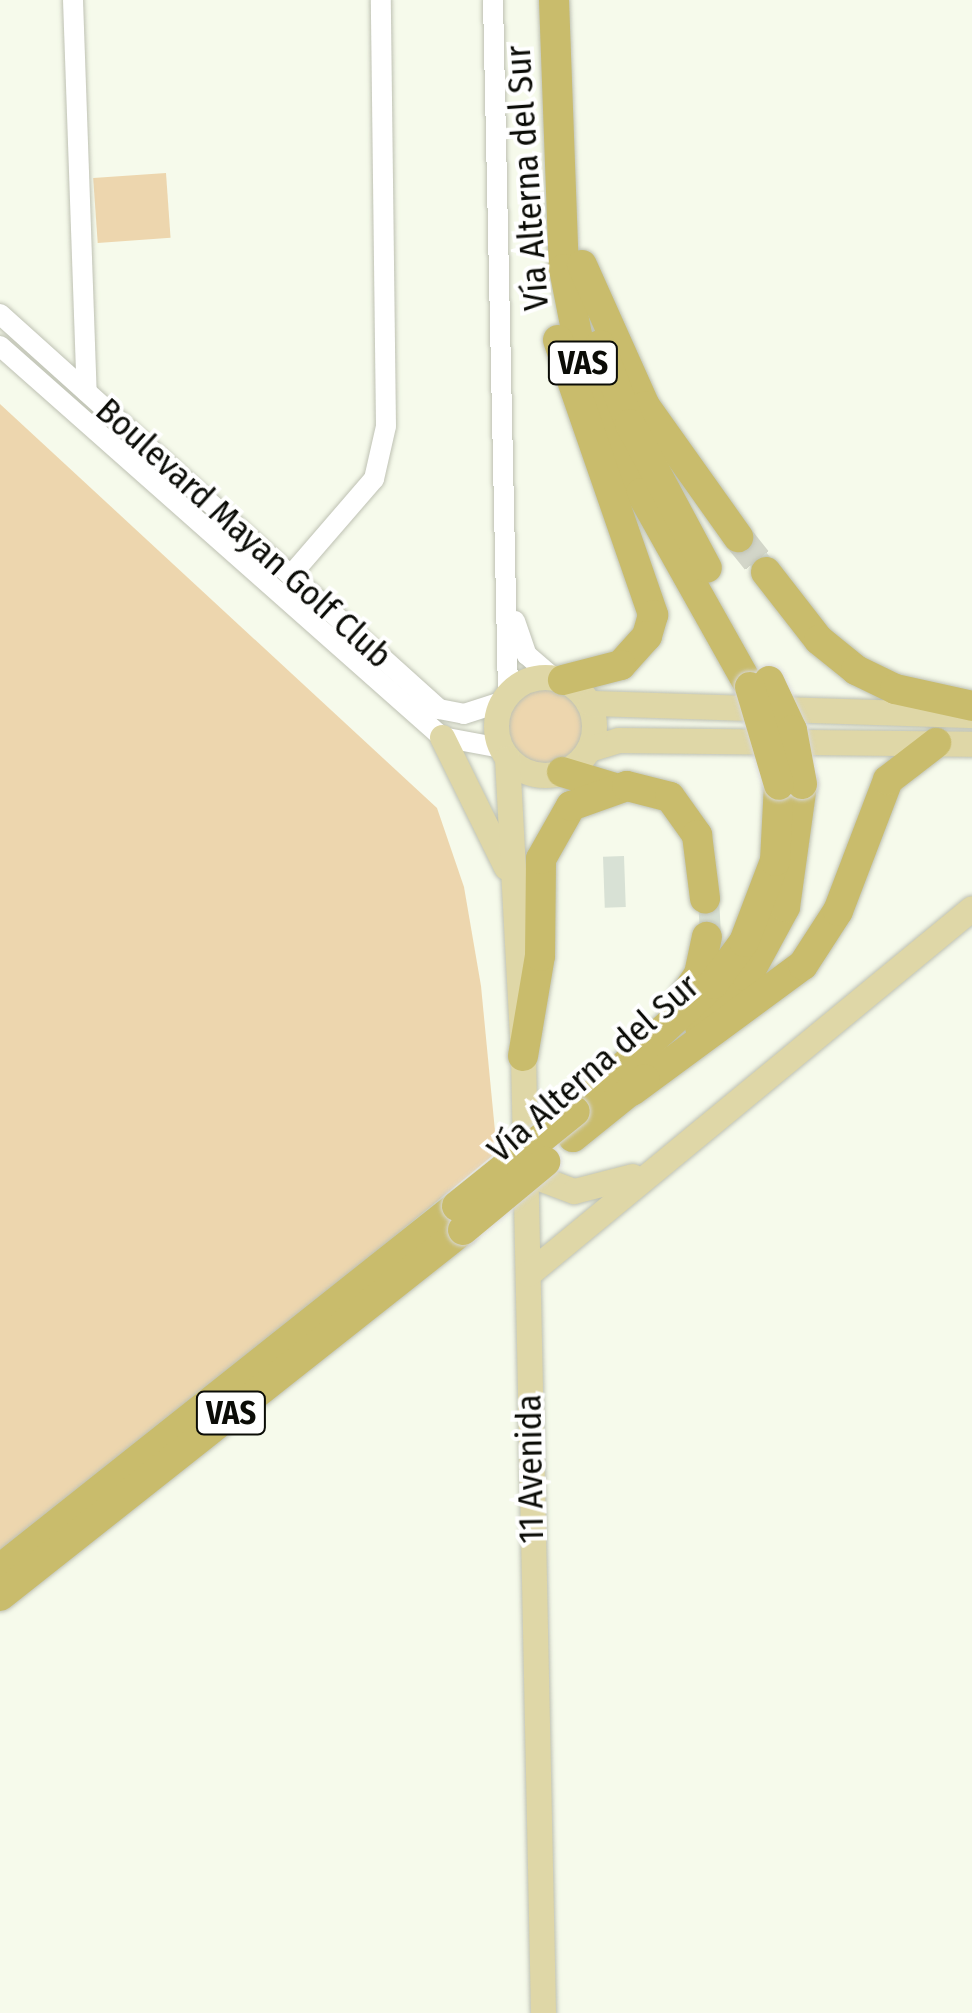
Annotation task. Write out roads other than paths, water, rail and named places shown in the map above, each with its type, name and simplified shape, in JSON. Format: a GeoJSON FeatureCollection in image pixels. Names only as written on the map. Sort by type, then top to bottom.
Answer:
{"type":"FeatureCollection","features":[{"type":"Feature","properties":{"kind":"highway","name":"Vía Alterna del Sur"},"geometry":{"type":"LineString","coordinates":[[554,0],[559,198],[569,307],[598,406],[760,684],[792,730],[796,869],[768,944],[727,1002],[632,1091],[578,1116]]}},
{"type":"Feature","properties":{"kind":"highway","name":"Vía Alterna del Sur"},"geometry":{"type":"LineString","coordinates":[[572,0],[582,265],[604,362],[630,424],[760,684]]}},
{"type":"Feature","properties":{"kind":"highway"},"geometry":{"type":"LineString","coordinates":[[558,678],[621,665],[647,636],[653,615],[562,360],[551,273],[559,198]]}},
{"type":"Feature","properties":{"kind":"highway"},"geometry":{"type":"LineString","coordinates":[[582,265],[645,406],[738,537]]}},
{"type":"Feature","properties":{"kind":"highway"},"geometry":{"type":"LineString","coordinates":[[766,572],[819,640],[856,670],[895,689],[972,706]]}},
{"type":"Feature","properties":{"kind":"highway"},"geometry":{"type":"LineString","coordinates":[[632,1091],[802,965],[838,911],[883,789],[936,744]]}},
{"type":"Feature","properties":{"kind":"highway"},"geometry":{"type":"LineString","coordinates":[[550,773],[612,787],[657,791],[687,814],[700,845],[705,898]]}},
{"type":"Feature","properties":{"kind":"highway","name":"Vía Alterna del Sur"},"geometry":{"type":"LineString","coordinates":[[0,1596],[460,1218],[578,1116],[712,984],[744,942],[775,861],[791,785]]}},
{"type":"Feature","properties":{"kind":"highway"},"geometry":{"type":"LineString","coordinates":[[523,1056],[540,956],[544,846],[572,806],[612,787]]}},
{"type":"Feature","properties":{"kind":"highway"},"geometry":{"type":"LineString","coordinates":[[578,1116],[690,990],[707,937]]}},
{"type":"Feature","properties":{"kind":"highway","name":"Vía Alterna del Sur"},"geometry":{"type":"LineString","coordinates":[[0,1569],[460,1218]]}},
{"type":"Feature","properties":{"kind":"main road"},"geometry":{"type":"LineString","coordinates":[[972,715],[590,703],[558,678],[505,697],[504,753],[550,773],[589,749],[618,740],[972,744]]}},
{"type":"Feature","properties":{"kind":"main road"},"geometry":{"type":"LineString","coordinates":[[589,749],[590,703]]}},
{"type":"Feature","properties":{"kind":"main road"},"geometry":{"type":"LineString","coordinates":[[442,738],[514,885]]}},
{"type":"Feature","properties":{"kind":"main road","name":"11 Avenida"},"geometry":{"type":"LineString","coordinates":[[504,753],[523,1056],[542,2013]]}},
{"type":"Feature","properties":{"kind":"main road","name":"11 Avenida"},"geometry":{"type":"LineString","coordinates":[[516,924],[522,802],[550,773]]}},
{"type":"Feature","properties":{"kind":"main road"},"geometry":{"type":"LineString","coordinates":[[528,1274],[972,908]]}},
{"type":"Feature","properties":{"kind":"main road"},"geometry":{"type":"LineString","coordinates":[[524,1149],[542,1179],[574,1191],[604,1190],[664,1161]]}},
{"type":"Feature","properties":{"kind":"street"},"geometry":{"type":"LineString","coordinates":[[73,0],[87,392]]}},
{"type":"Feature","properties":{"kind":"street"},"geometry":{"type":"LineString","coordinates":[[291,574],[374,479],[386,426],[382,0]]}},
{"type":"Feature","properties":{"kind":"street"},"geometry":{"type":"LineString","coordinates":[[493,0],[505,697]]}},
{"type":"Feature","properties":{"kind":"street","name":"Boulevard Mayan Golf Club"},"geometry":{"type":"LineString","coordinates":[[0,314],[440,709],[464,714],[505,697]]}},
{"type":"Feature","properties":{"kind":"street","name":"Boulevard Mayan Golf Club"},"geometry":{"type":"LineString","coordinates":[[0,346],[442,738]]}},
{"type":"Feature","properties":{"kind":"street"},"geometry":{"type":"LineString","coordinates":[[504,540],[518,638],[558,678]]}},
{"type":"Feature","properties":{"kind":"street"},"geometry":{"type":"LineString","coordinates":[[442,738],[504,753]]}},
{"type":"Feature","properties":{"kind":"tunnel"},"geometry":{"type":"LineString","coordinates":[[738,537],[766,572]]}}]}
